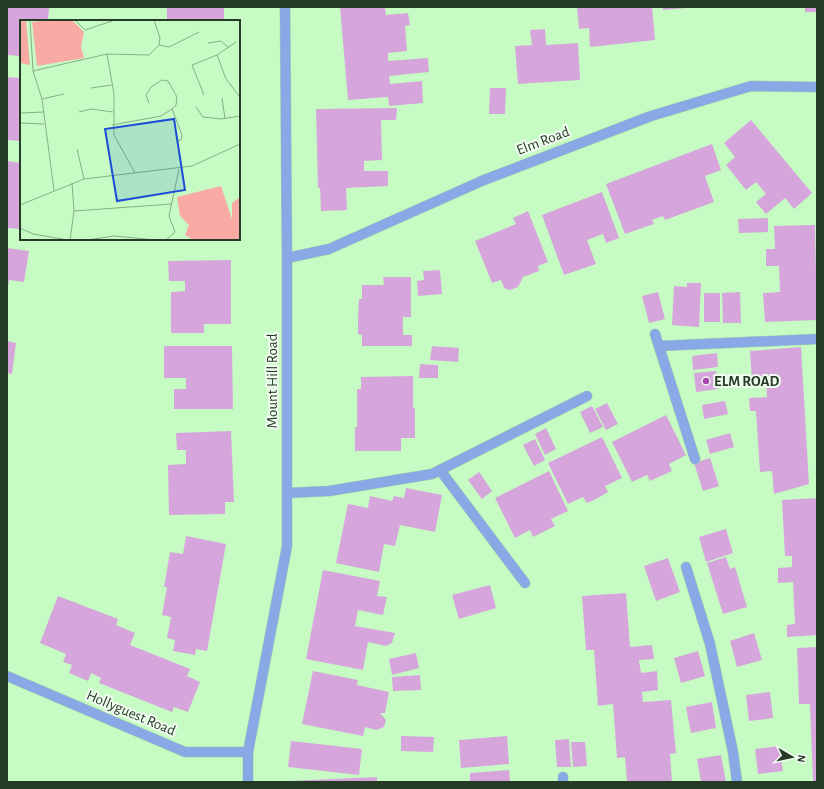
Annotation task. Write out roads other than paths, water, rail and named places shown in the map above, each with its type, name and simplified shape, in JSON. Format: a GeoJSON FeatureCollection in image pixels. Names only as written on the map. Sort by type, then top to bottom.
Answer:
{"type":"FeatureCollection","features":[{"type":"Feature","properties":{"kind":"street","name":"Mount Hill Road"},"geometry":{"type":"LineString","coordinates":[[248,782],[248,752],[287,546],[285,7]]}},
{"type":"Feature","properties":{"kind":"street","name":"Elm Road"},"geometry":{"type":"LineString","coordinates":[[287,258],[329,249],[484,180],[651,116],[750,86],[817,87]]}},
{"type":"Feature","properties":{"kind":"street"},"geometry":{"type":"LineString","coordinates":[[655,334],[696,459]]}},
{"type":"Feature","properties":{"kind":"street"},"geometry":{"type":"LineString","coordinates":[[659,346],[817,339]]}},
{"type":"Feature","properties":{"kind":"street"},"geometry":{"type":"LineString","coordinates":[[287,493],[329,491],[432,474],[587,396]]}},
{"type":"Feature","properties":{"kind":"street"},"geometry":{"type":"LineString","coordinates":[[440,470],[525,583]]}},
{"type":"Feature","properties":{"kind":"street"},"geometry":{"type":"LineString","coordinates":[[686,567],[710,644],[733,752],[737,782]]}},
{"type":"Feature","properties":{"kind":"street","name":"Hollyguest Road"},"geometry":{"type":"LineString","coordinates":[[7,676],[184,752],[248,752]]}},
{"type":"Feature","properties":{"kind":"place","name":"ELM ROAD"},"geometry":{"type":"Point","coordinates":[706,381]}}]}
